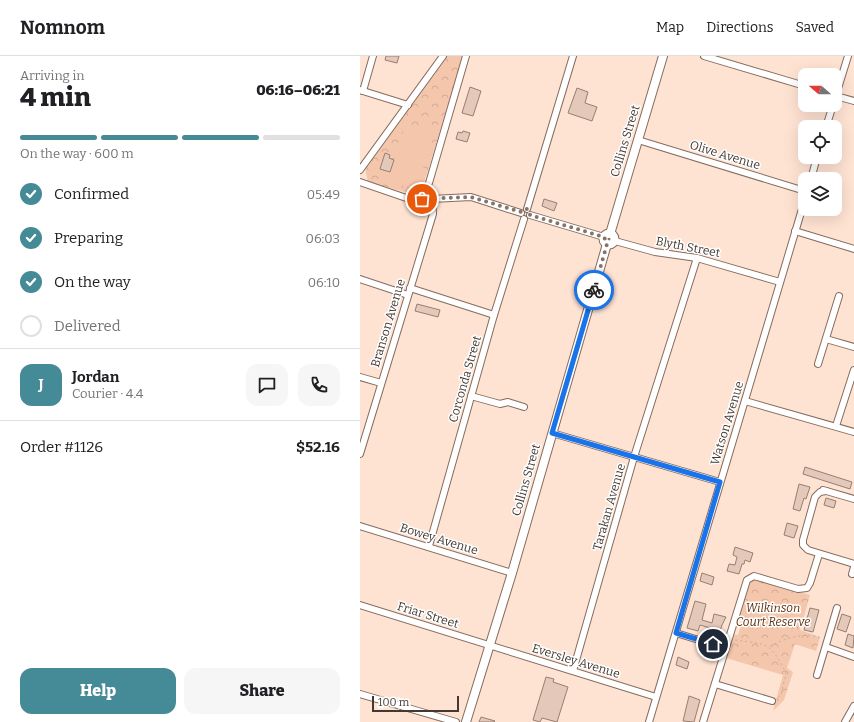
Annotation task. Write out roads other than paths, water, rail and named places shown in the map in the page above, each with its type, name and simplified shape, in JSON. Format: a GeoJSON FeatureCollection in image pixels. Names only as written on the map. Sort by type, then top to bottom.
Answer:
{"type":"FeatureCollection","features":[{"type":"Feature","properties":{"kind":"street"},"geometry":{"type":"LineString","coordinates":[[373,56],[361,91],[408,105]]}},
{"type":"Feature","properties":{"kind":"street"},"geometry":{"type":"LineString","coordinates":[[361,169],[443,56]]}},
{"type":"Feature","properties":{"kind":"street"},"geometry":{"type":"LineString","coordinates":[[429,183],[466,56]]}},
{"type":"Feature","properties":{"kind":"street","name":"Corconda Street"},"geometry":{"type":"LineString","coordinates":[[429,546],[494,315],[572,56]]}},
{"type":"Feature","properties":{"kind":"street","name":"Collins Street"},"geometry":{"type":"LineString","coordinates":[[466,722],[512,573],[663,56]]}},
{"type":"Feature","properties":{"kind":"street"},"geometry":{"type":"LineString","coordinates":[[704,56],[798,84]]}},
{"type":"Feature","properties":{"kind":"street"},"geometry":{"type":"LineString","coordinates":[[842,75],[848,56]]}},
{"type":"Feature","properties":{"kind":"street"},"geometry":{"type":"LineString","coordinates":[[842,98],[854,101]]}},
{"type":"Feature","properties":{"kind":"street","name":"Olive Avenue"},"geometry":{"type":"LineString","coordinates":[[638,140],[798,188]]}},
{"type":"Feature","properties":{"kind":"street","name":"Blyth Street"},"geometry":{"type":"LineString","coordinates":[[360,182],[412,200],[471,197],[655,252],[697,258],[780,282]]}},
{"type":"Feature","properties":{"kind":"street","name":"Blyth Street"},"geometry":{"type":"LineString","coordinates":[[360,186],[368,186]]}},
{"type":"Feature","properties":{"kind":"street","name":"Branson Avenue"},"geometry":{"type":"LineString","coordinates":[[360,454],[433,214],[432,198]]}},
{"type":"Feature","properties":{"kind":"street","name":"Watson Avenue"},"geometry":{"type":"LineString","coordinates":[[649,722],[800,216]]}},
{"type":"Feature","properties":{"kind":"street"},"geometry":{"type":"LineString","coordinates":[[795,231],[854,249]]}},
{"type":"Feature","properties":{"kind":"street","name":"Tarakan Avenue"},"geometry":{"type":"LineString","coordinates":[[573,671],[634,457],[697,258]]}},
{"type":"Feature","properties":{"kind":"street"},"geometry":{"type":"LineString","coordinates":[[360,279],[408,294]]}},
{"type":"Feature","properties":{"kind":"street"},"geometry":{"type":"LineString","coordinates":[[410,288],[494,315]]}},
{"type":"Feature","properties":{"kind":"street"},"geometry":{"type":"LineString","coordinates":[[818,364],[838,296]]}},
{"type":"Feature","properties":{"kind":"street"},"geometry":{"type":"LineString","coordinates":[[826,338],[854,347]]}},
{"type":"Feature","properties":{"kind":"street"},"geometry":{"type":"LineString","coordinates":[[836,426],[854,370]]}},
{"type":"Feature","properties":{"kind":"street"},"geometry":{"type":"LineString","coordinates":[[360,377],[381,383]]}},
{"type":"Feature","properties":{"kind":"street"},"geometry":{"type":"LineString","coordinates":[[471,396],[500,404],[508,402],[524,407]]}},
{"type":"Feature","properties":{"kind":"street"},"geometry":{"type":"LineString","coordinates":[[745,401],[854,432]]}},
{"type":"Feature","properties":{"kind":"street"},"geometry":{"type":"LineString","coordinates":[[552,433],[720,482]]}},
{"type":"Feature","properties":{"kind":"street"},"geometry":{"type":"LineString","coordinates":[[819,489],[854,499]]}},
{"type":"Feature","properties":{"kind":"street"},"geometry":{"type":"LineString","coordinates":[[826,491],[820,492],[815,496],[803,540],[803,546],[808,550],[819,554],[854,564]]}},
{"type":"Feature","properties":{"kind":"street","name":"Bowey Avenue"},"geometry":{"type":"LineString","coordinates":[[360,526],[429,546],[512,573]]}},
{"type":"Feature","properties":{"kind":"street"},"geometry":{"type":"LineString","coordinates":[[703,722],[747,580],[754,576],[798,588],[807,588],[819,554]]}},
{"type":"Feature","properties":{"kind":"street","name":"Friar Street"},"geometry":{"type":"LineString","coordinates":[[360,605],[489,645]]}},
{"type":"Feature","properties":{"kind":"street"},"geometry":{"type":"LineString","coordinates":[[817,675],[837,608]]}},
{"type":"Feature","properties":{"kind":"street"},"geometry":{"type":"LineString","coordinates":[[676,633],[725,648]]}},
{"type":"Feature","properties":{"kind":"street"},"geometry":{"type":"LineString","coordinates":[[826,644],[854,657]]}},
{"type":"Feature","properties":{"kind":"street","name":"Eversley Avenue"},"geometry":{"type":"LineString","coordinates":[[489,645],[656,697]]}},
{"type":"Feature","properties":{"kind":"street"},"geometry":{"type":"LineString","coordinates":[[715,684],[772,701]]}},
{"type":"Feature","properties":{"kind":"street"},"geometry":{"type":"LineString","coordinates":[[360,694],[456,722]]}},
{"type":"Feature","properties":{"kind":"street"},"geometry":{"type":"LineString","coordinates":[[845,722],[854,706]]}},
{"type":"Feature","properties":{"kind":"park label","name":"Wilkinson Court Reserve"},"geometry":{"type":"Point","coordinates":[773,615]}}]}
